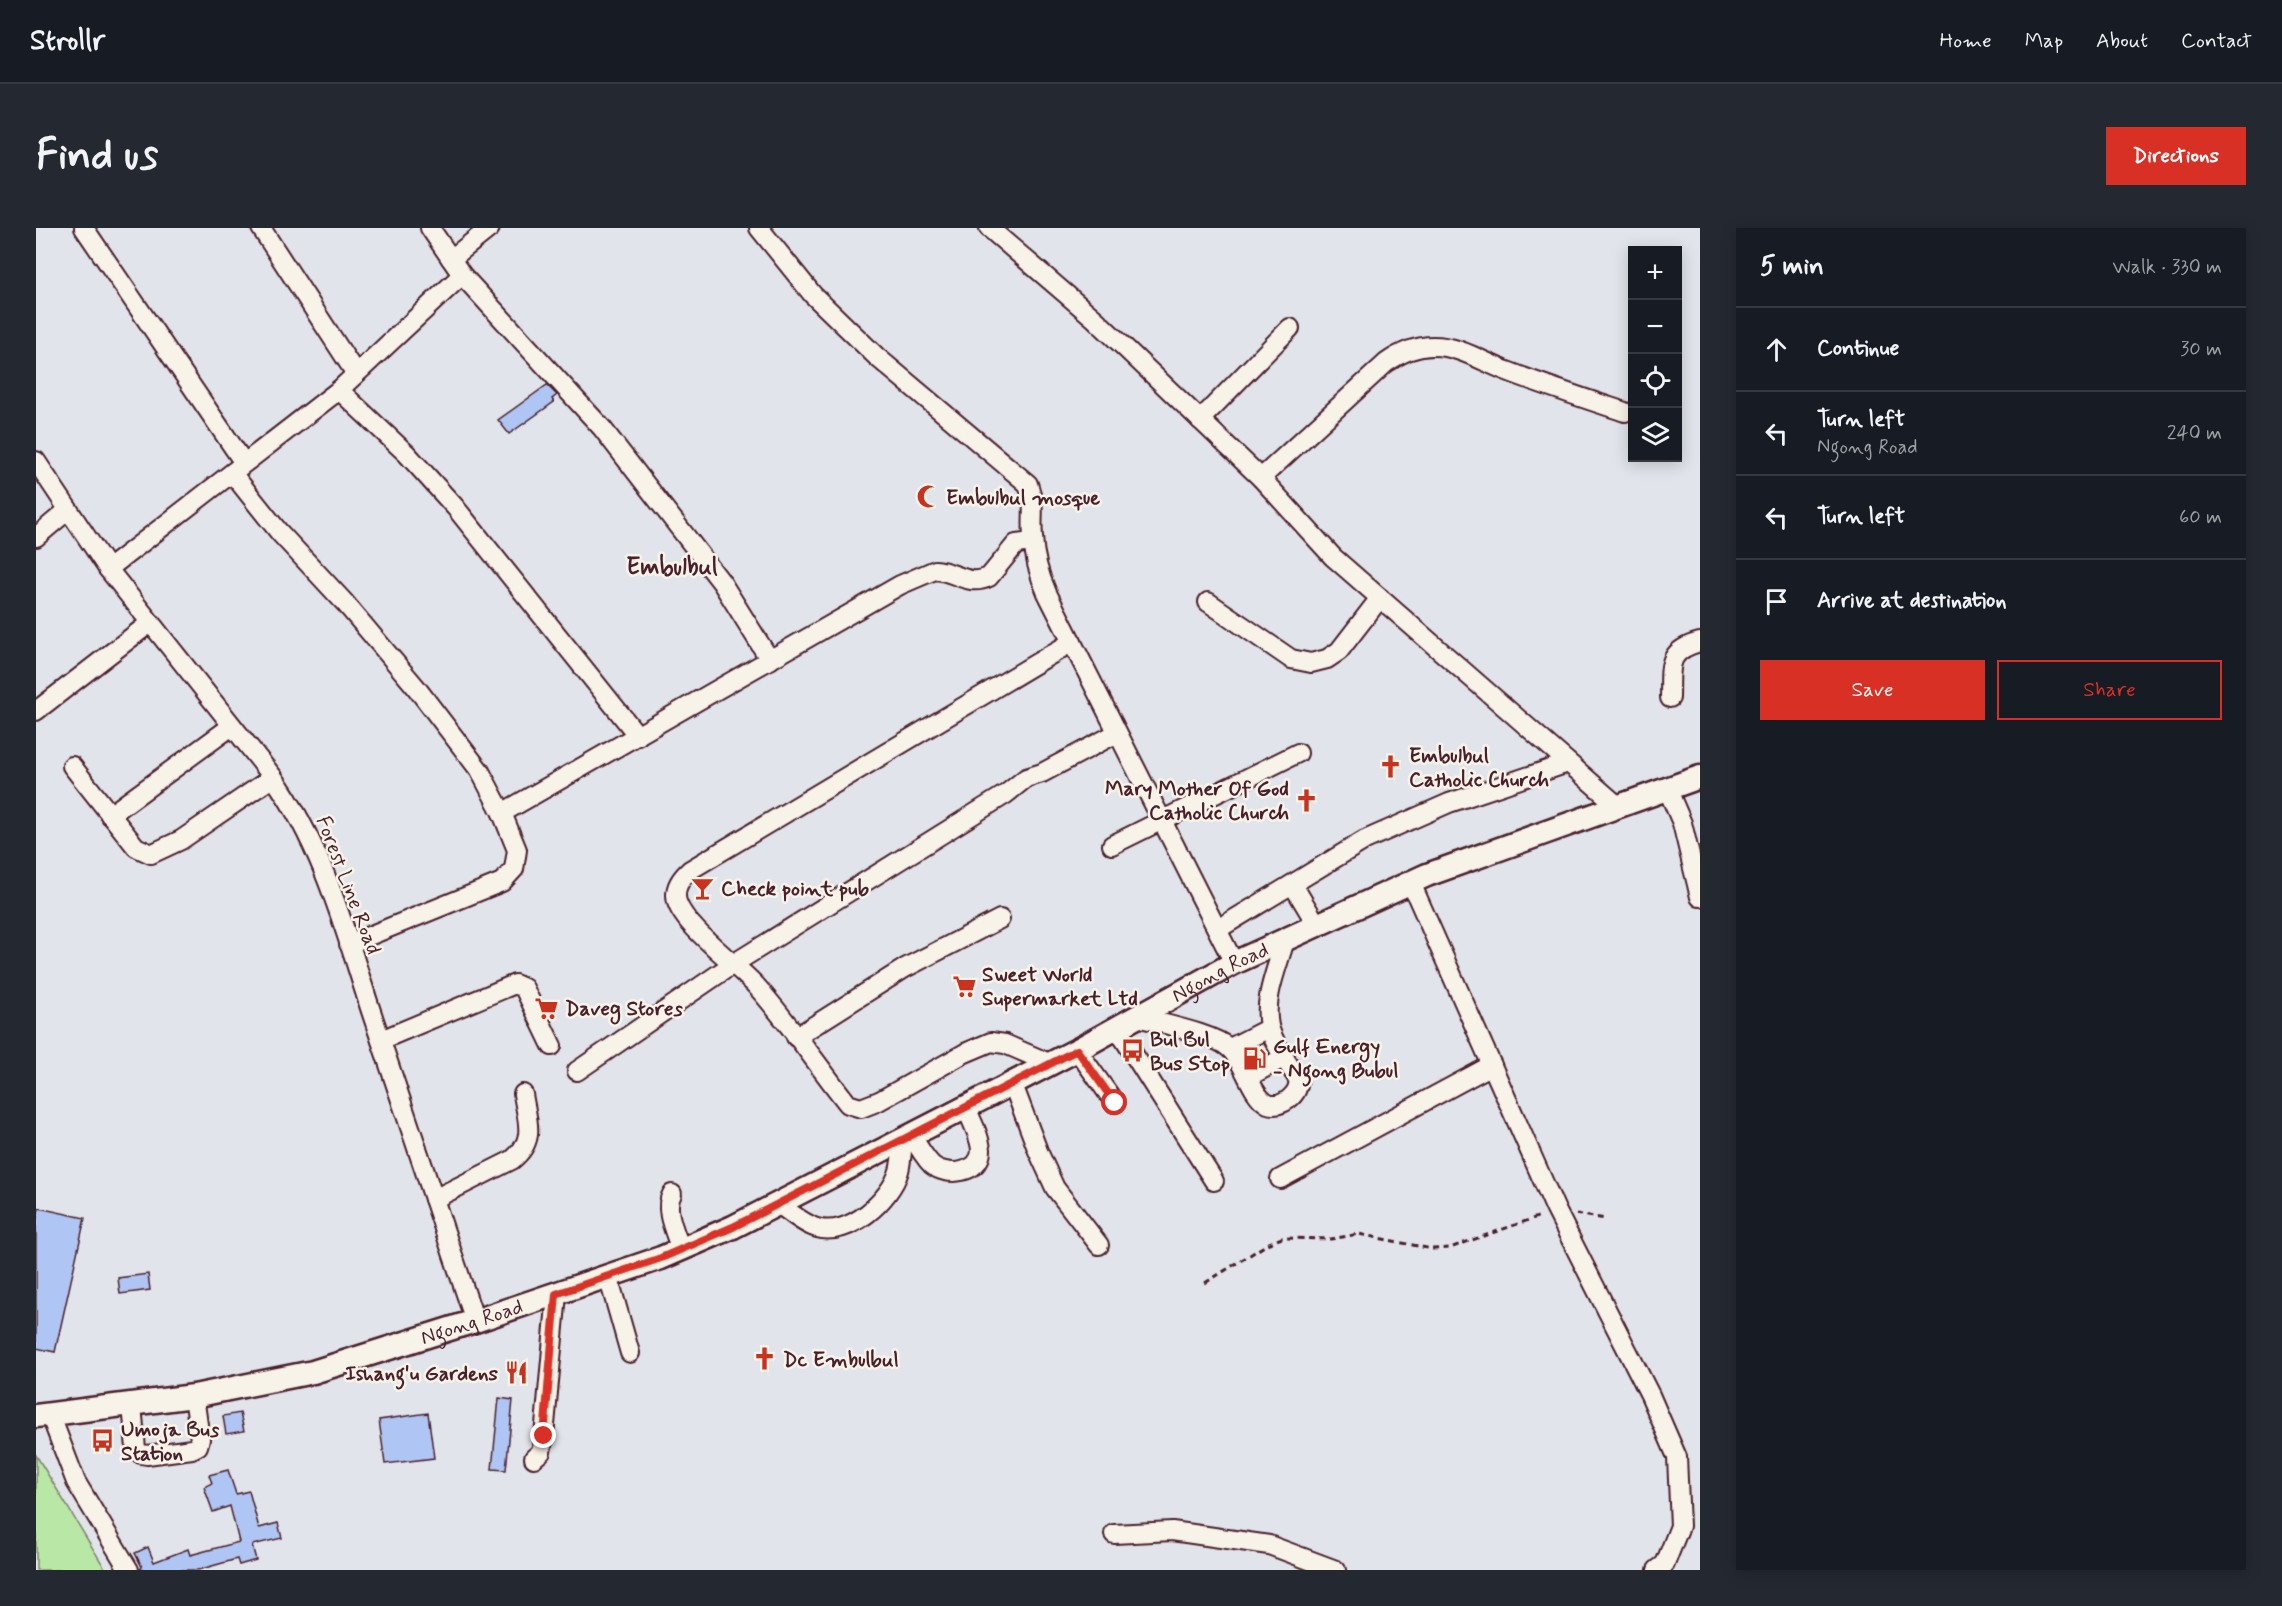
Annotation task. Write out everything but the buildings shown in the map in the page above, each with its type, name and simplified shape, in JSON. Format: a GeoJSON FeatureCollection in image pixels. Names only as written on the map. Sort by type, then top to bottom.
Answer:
{"type":"FeatureCollection","features":[{"type":"Feature","properties":{"kind":"main road","name":"Ngong Road"},"geometry":{"type":"LineString","coordinates":[[43,1415],[194,1396],[338,1366],[681,1250],[733,1227],[1077,1050],[1233,963],[1411,883],[1700,777]]}},
{"type":"Feature","properties":{"kind":"street"},"geometry":{"type":"LineString","coordinates":[[84,228],[279,532],[342,599],[415,686],[480,771],[502,813],[517,850],[516,864],[507,878],[496,885],[349,944]]}},
{"type":"Feature","properties":{"kind":"street"},"geometry":{"type":"LineString","coordinates":[[261,228],[356,374]]}},
{"type":"Feature","properties":{"kind":"street"},"geometry":{"type":"LineString","coordinates":[[430,228],[462,275],[603,428],[722,583],[770,660]]}},
{"type":"Feature","properties":{"kind":"street"},"geometry":{"type":"LineString","coordinates":[[451,259],[489,228]]}},
{"type":"Feature","properties":{"kind":"street"},"geometry":{"type":"LineString","coordinates":[[759,228],[813,295],[877,357],[1028,484],[1034,500],[1034,542],[1039,570],[1047,593],[1233,963]]}},
{"type":"Feature","properties":{"kind":"street"},"geometry":{"type":"LineString","coordinates":[[989,228],[1095,320],[1261,478],[1334,557],[1618,806]]}},
{"type":"Feature","properties":{"kind":"street"},"geometry":{"type":"LineString","coordinates":[[108,569],[339,390],[462,275]]}},
{"type":"Feature","properties":{"kind":"street"},"geometry":{"type":"LineString","coordinates":[[1200,420],[1290,328]]}},
{"type":"Feature","properties":{"kind":"street"},"geometry":{"type":"LineString","coordinates":[[1261,478],[1386,363],[1414,348],[1432,346],[1455,348],[1507,371],[1625,412]]}},
{"type":"Feature","properties":{"kind":"street"},"geometry":{"type":"LineString","coordinates":[[339,390],[407,454],[455,507],[638,736]]}},
{"type":"Feature","properties":{"kind":"street","name":"Forest Line Road"},"geometry":{"type":"LineString","coordinates":[[36,461],[108,569],[273,777],[309,834],[349,944],[475,1321]]}},
{"type":"Feature","properties":{"kind":"street"},"geometry":{"type":"LineString","coordinates":[[36,537],[68,510]]}},
{"type":"Feature","properties":{"kind":"street"},"geometry":{"type":"LineString","coordinates":[[502,813],[900,585],[935,570],[965,580],[983,580],[1016,544],[1034,542]]}},
{"type":"Feature","properties":{"kind":"street"},"geometry":{"type":"LineString","coordinates":[[1208,602],[1291,659],[1311,663],[1327,659],[1339,651],[1380,598]]}},
{"type":"Feature","properties":{"kind":"street"},"geometry":{"type":"LineString","coordinates":[[36,711],[150,623]]}},
{"type":"Feature","properties":{"kind":"street"},"geometry":{"type":"LineString","coordinates":[[1049,1063],[1005,1044],[991,1042],[965,1053],[879,1101],[861,1108],[848,1104],[758,988],[704,936],[678,904],[676,895],[679,882],[690,870],[1072,642]]}},
{"type":"Feature","properties":{"kind":"street"},"geometry":{"type":"LineString","coordinates":[[1670,698],[1671,667],[1676,654],[1683,646],[1700,642]]}},
{"type":"Feature","properties":{"kind":"street"},"geometry":{"type":"LineString","coordinates":[[110,814],[232,726]]}},
{"type":"Feature","properties":{"kind":"street"},"geometry":{"type":"LineString","coordinates":[[577,1071],[734,964],[1006,794],[1026,778],[1042,773],[1117,733]]}},
{"type":"Feature","properties":{"kind":"street"},"geometry":{"type":"LineString","coordinates":[[1112,845],[1298,753]]}},
{"type":"Feature","properties":{"kind":"street"},"geometry":{"type":"LineString","coordinates":[[1218,930],[1365,840],[1411,818],[1568,763]]}},
{"type":"Feature","properties":{"kind":"street"},"geometry":{"type":"LineString","coordinates":[[72,766],[136,847],[145,853],[155,854],[181,840],[273,777]]}},
{"type":"Feature","properties":{"kind":"street"},"geometry":{"type":"LineString","coordinates":[[1667,788],[1682,823],[1700,897]]}},
{"type":"Feature","properties":{"kind":"street"},"geometry":{"type":"LineString","coordinates":[[1411,883],[1556,1210],[1650,1395],[1677,1457],[1680,1526],[1665,1564],[1657,1570]]}},
{"type":"Feature","properties":{"kind":"street"},"geometry":{"type":"LineString","coordinates":[[1293,885],[1317,925]]}},
{"type":"Feature","properties":{"kind":"street"},"geometry":{"type":"LineString","coordinates":[[796,1037],[905,968],[1000,919]]}},
{"type":"Feature","properties":{"kind":"street"},"geometry":{"type":"LineString","coordinates":[[1138,1017],[1211,1038],[1230,1048],[1260,1096],[1267,1103],[1276,1105],[1295,1095],[1299,1087],[1298,1079],[1269,1028],[1269,996],[1285,940]]}},
{"type":"Feature","properties":{"kind":"street"},"geometry":{"type":"LineString","coordinates":[[381,1040],[515,984],[524,988],[552,1046]]}},
{"type":"Feature","properties":{"kind":"street"},"geometry":{"type":"LineString","coordinates":[[1118,1028],[1214,1182]]}},
{"type":"Feature","properties":{"kind":"street"},"geometry":{"type":"LineString","coordinates":[[1230,1048],[1269,1028]]}},
{"type":"Feature","properties":{"kind":"street"},"geometry":{"type":"LineString","coordinates":[[1077,1050],[1115,1103]]}},
{"type":"Feature","properties":{"kind":"street"},"geometry":{"type":"LineString","coordinates":[[1248,1077],[1285,1057]]}},
{"type":"Feature","properties":{"kind":"street"},"geometry":{"type":"LineString","coordinates":[[1280,1179],[1492,1065]]}},
{"type":"Feature","properties":{"kind":"street"},"geometry":{"type":"LineString","coordinates":[[1012,1082],[1055,1188],[1099,1245]]}},
{"type":"Feature","properties":{"kind":"street"},"geometry":{"type":"LineString","coordinates":[[434,1199],[512,1160],[523,1151],[528,1141],[523,1094]]}},
{"type":"Feature","properties":{"kind":"street"},"geometry":{"type":"LineString","coordinates":[[907,1136],[934,1167],[949,1172],[962,1172],[973,1166],[981,1150],[965,1106]]}},
{"type":"Feature","properties":{"kind":"street"},"geometry":{"type":"LineString","coordinates":[[777,1203],[817,1229],[849,1225],[876,1207],[888,1192],[899,1171],[907,1136]]}},
{"type":"Feature","properties":{"kind":"street"},"geometry":{"type":"LineString","coordinates":[[672,1194],[668,1200],[669,1210],[681,1250]]}},
{"type":"Feature","properties":{"kind":"street"},"geometry":{"type":"LineString","coordinates":[[608,1276],[630,1353]]}},
{"type":"Feature","properties":{"kind":"street"},"geometry":{"type":"LineString","coordinates":[[534,1458],[541,1452],[544,1436],[556,1294]]}},
{"type":"Feature","properties":{"kind":"street"},"geometry":{"type":"LineString","coordinates":[[132,1405],[136,1449],[141,1454],[192,1449],[198,1446],[200,1439],[194,1396]]}},
{"type":"Feature","properties":{"kind":"street"},"geometry":{"type":"LineString","coordinates":[[43,1415],[76,1482],[129,1570]]}},
{"type":"Feature","properties":{"kind":"street"},"geometry":{"type":"LineString","coordinates":[[1114,1534],[1172,1531],[1269,1545],[1336,1570]]}},
{"type":"Feature","properties":{"kind":"path"},"geometry":{"type":"LineString","coordinates":[[1205,1283],[1269,1243],[1282,1238],[1331,1239],[1359,1234],[1432,1249],[1450,1248],[1556,1210],[1606,1219]]}},
{"type":"Feature","properties":{"kind":"green space"},"geometry":{"type":"Polygon","coordinates":[[[36,1455],[106,1570],[36,1570],[36,1455]]]}},
{"type":"Feature","properties":{"kind":"place","name":"Embulbul mosque"},"geometry":{"type":"Point","coordinates":[928,497]}},
{"type":"Feature","properties":{"kind":"place","name":"Embulbul Catholic Church"},"geometry":{"type":"Point","coordinates":[1391,767]}},
{"type":"Feature","properties":{"kind":"place","name":"Mary Mother Of God Catholic Church"},"geometry":{"type":"Point","coordinates":[1307,800]}},
{"type":"Feature","properties":{"kind":"place","name":"Check point pub"},"geometry":{"type":"Point","coordinates":[703,888]}},
{"type":"Feature","properties":{"kind":"place","name":"Sweet World Supermarket Ltd"},"geometry":{"type":"Point","coordinates":[964,986]}},
{"type":"Feature","properties":{"kind":"place","name":"Daveg Stores"},"geometry":{"type":"Point","coordinates":[547,1008]}},
{"type":"Feature","properties":{"kind":"place","name":"Bul Bul Bus Stop"},"geometry":{"type":"Point","coordinates":[1132,1051]}},
{"type":"Feature","properties":{"kind":"place","name":"Gulf Energy - Ngong Bubul"},"geometry":{"type":"Point","coordinates":[1255,1058]}},
{"type":"Feature","properties":{"kind":"place","name":"Dc Embulbul"},"geometry":{"type":"Point","coordinates":[765,1359]}},
{"type":"Feature","properties":{"kind":"place","name":"Ishang'u Gardens"},"geometry":{"type":"Point","coordinates":[516,1373]}},
{"type":"Feature","properties":{"kind":"place","name":"Umoja Bus Station"},"geometry":{"type":"Point","coordinates":[103,1441]}},
{"type":"Feature","properties":{"kind":"district","name":"Embulbul"},"geometry":{"type":"Point","coordinates":[672,566]}},
{"type":"Feature","properties":{"kind":"route"},"geometry":{"type":"LineString","coordinates":[[544,1436],[556,1294],[661,1258],[733,1227],[1003,1086],[1077,1050],[1115,1103]]}}]}
